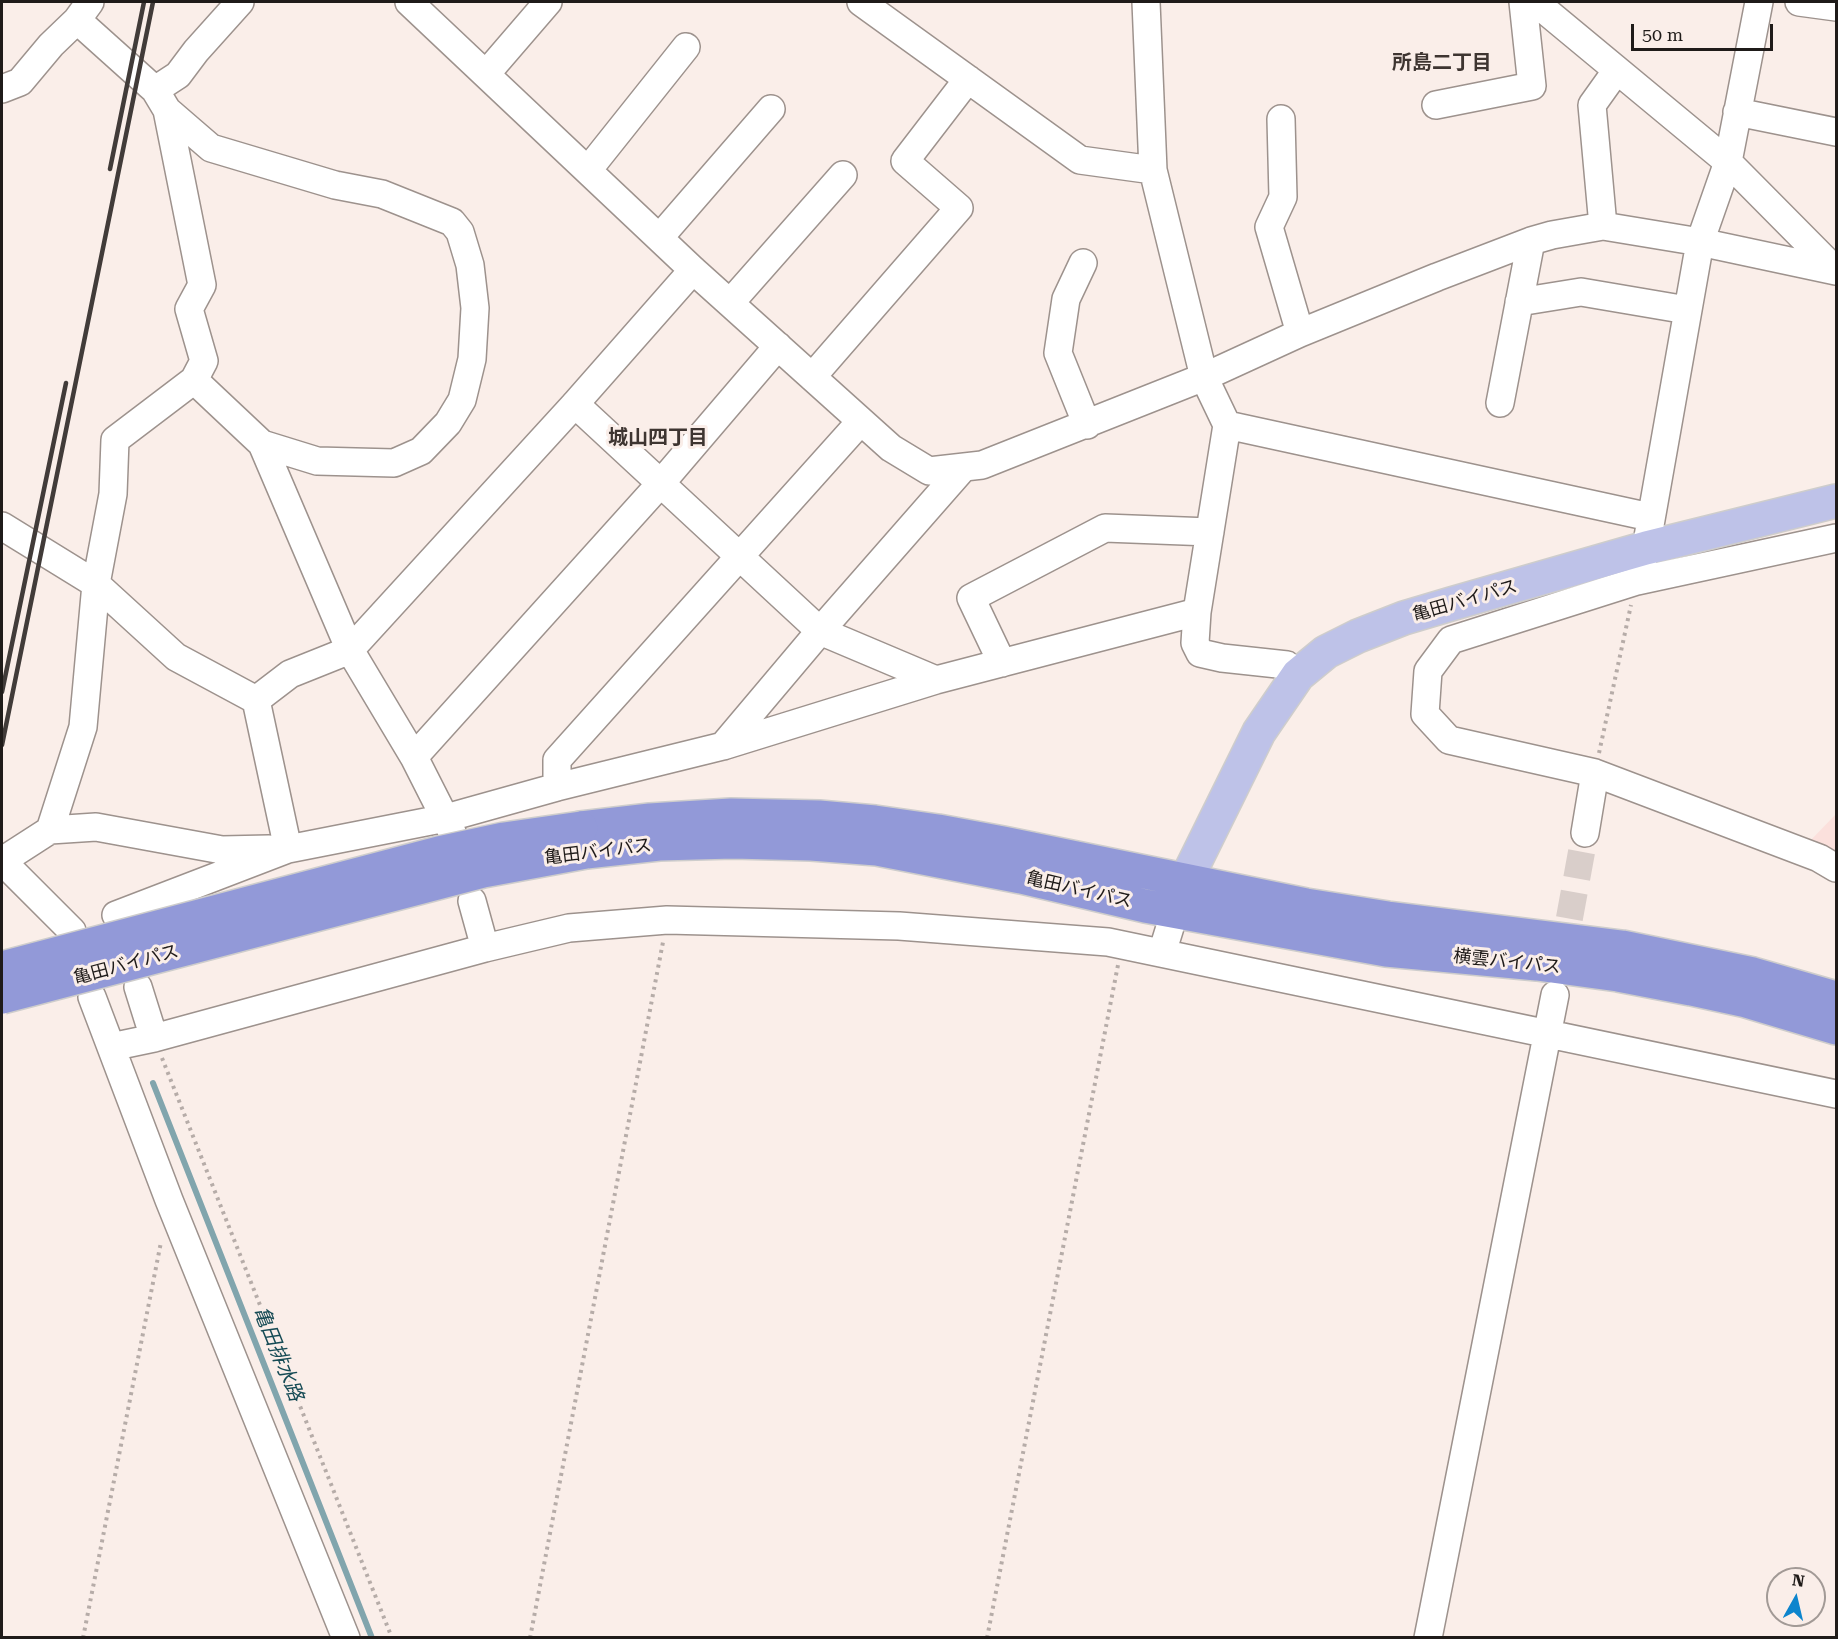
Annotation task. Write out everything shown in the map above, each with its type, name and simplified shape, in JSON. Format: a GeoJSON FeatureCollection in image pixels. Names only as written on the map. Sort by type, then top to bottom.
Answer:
{"type":"FeatureCollection","features":[{"type":"Feature","properties":{"kind":"highway","name":"亀田バイパス"},"geometry":{"type":"LineString","coordinates":[[2,997],[483,871],[650,820],[731,815],[875,822],[992,841],[1180,896]]}},
{"type":"Feature","properties":{"kind":"highway","name":"亀田バイパス"},"geometry":{"type":"LineString","coordinates":[[2,968],[439,853],[504,839],[584,840]]}},
{"type":"Feature","properties":{"kind":"highway","name":"横雲バイパス"},"geometry":{"type":"LineString","coordinates":[[1180,896],[1306,905],[1388,918],[1622,947],[1753,974],[1836,998]]}},
{"type":"Feature","properties":{"kind":"highway","name":"横雲バイパス"},"geometry":{"type":"LineString","coordinates":[[1180,896],[1386,950],[1537,964],[1618,975],[1746,1002],[1836,1028]]}},
{"type":"Feature","properties":{"kind":"main road","name":"亀田バイパス"},"geometry":{"type":"LineString","coordinates":[[1180,896],[1259,732],[1298,675],[1326,652],[1358,636],[1404,618],[1648,532],[1836,501]]}},
{"type":"Feature","properties":{"kind":"street"},"geometry":{"type":"LineString","coordinates":[[50,830],[83,727],[96,584],[113,494],[115,440],[194,380],[204,361],[189,309],[202,285],[161,100],[196,51],[240,2]]}},
{"type":"Feature","properties":{"kind":"street"},"geometry":{"type":"LineString","coordinates":[[409,2],[693,270],[891,448],[929,471],[982,465],[1088,425],[1204,377],[1300,333],[1531,241],[1603,226],[1700,242],[1836,271]]}},
{"type":"Feature","properties":{"kind":"street"},"geometry":{"type":"LineString","coordinates":[[486,74],[548,2]]}},
{"type":"Feature","properties":{"kind":"street"},"geometry":{"type":"LineString","coordinates":[[861,2],[1080,160],[1153,170]]}},
{"type":"Feature","properties":{"kind":"street"},"geometry":{"type":"LineString","coordinates":[[1146,2],[1153,170],[1204,377],[1227,425],[1197,612],[1195,643],[1200,653],[1222,658],[1287,665],[1298,675]]}},
{"type":"Feature","properties":{"kind":"street"},"geometry":{"type":"LineString","coordinates":[[1436,105],[1533,86],[1523,2]]}},
{"type":"Feature","properties":{"kind":"street"},"geometry":{"type":"LineString","coordinates":[[1535,2],[1728,162],[1836,271]]}},
{"type":"Feature","properties":{"kind":"street"},"geometry":{"type":"LineString","coordinates":[[1637,581],[1648,532],[1700,242],[1728,162],[1759,2]]}},
{"type":"Feature","properties":{"kind":"street"},"geometry":{"type":"LineString","coordinates":[[1799,2],[1836,8]]}},
{"type":"Feature","properties":{"kind":"street"},"geometry":{"type":"LineString","coordinates":[[2,89],[20,82],[83,11],[161,100],[211,148],[335,185],[382,194],[452,222],[460,232],[470,265],[475,318],[472,359],[462,400],[448,423],[421,451],[394,463],[317,460],[262,444]]}},
{"type":"Feature","properties":{"kind":"street"},"geometry":{"type":"LineString","coordinates":[[588,170],[686,47]]}},
{"type":"Feature","properties":{"kind":"street"},"geometry":{"type":"LineString","coordinates":[[1603,226],[1592,105],[1617,70]]}},
{"type":"Feature","properties":{"kind":"street"},"geometry":{"type":"LineString","coordinates":[[812,377],[959,208],[905,161],[968,79]]}},
{"type":"Feature","properties":{"kind":"street"},"geometry":{"type":"LineString","coordinates":[[660,237],[771,109]]}},
{"type":"Feature","properties":{"kind":"street"},"geometry":{"type":"LineString","coordinates":[[1737,112],[1836,132]]}},
{"type":"Feature","properties":{"kind":"street"},"geometry":{"type":"LineString","coordinates":[[1281,119],[1283,196],[1269,226],[1300,333]]}},
{"type":"Feature","properties":{"kind":"street"},"geometry":{"type":"LineString","coordinates":[[730,303],[843,175]]}},
{"type":"Feature","properties":{"kind":"street"},"geometry":{"type":"LineString","coordinates":[[1500,403],[1531,241]]}},
{"type":"Feature","properties":{"kind":"street"},"geometry":{"type":"LineString","coordinates":[[1083,263],[1066,299],[1058,353],[1088,425]]}},
{"type":"Feature","properties":{"kind":"street"},"geometry":{"type":"LineString","coordinates":[[256,700],[290,674],[351,650],[575,404],[693,270]]}},
{"type":"Feature","properties":{"kind":"street"},"geometry":{"type":"LineString","coordinates":[[1519,302],[1581,292],[1687,310]]}},
{"type":"Feature","properties":{"kind":"street"},"geometry":{"type":"LineString","coordinates":[[414,757],[661,483],[778,346]]}},
{"type":"Feature","properties":{"kind":"street"},"geometry":{"type":"LineString","coordinates":[[194,380],[262,444],[351,650],[414,757],[449,825]]}},
{"type":"Feature","properties":{"kind":"street"},"geometry":{"type":"LineString","coordinates":[[575,404],[820,631],[936,680]]}},
{"type":"Feature","properties":{"kind":"street"},"geometry":{"type":"LineString","coordinates":[[557,787],[557,760],[861,421]]}},
{"type":"Feature","properties":{"kind":"street"},"geometry":{"type":"LineString","coordinates":[[1227,425],[1648,532]]}},
{"type":"Feature","properties":{"kind":"street"},"geometry":{"type":"LineString","coordinates":[[723,746],[962,469]]}},
{"type":"Feature","properties":{"kind":"street"},"geometry":{"type":"LineString","coordinates":[[2,526],[96,584],[176,657],[256,700],[288,849]]}},
{"type":"Feature","properties":{"kind":"street"},"geometry":{"type":"LineString","coordinates":[[1002,663],[970,598],[1105,528],[1210,532]]}},
{"type":"Feature","properties":{"kind":"street"},"geometry":{"type":"LineString","coordinates":[[1836,538],[1637,581],[1451,640],[1428,671],[1425,714],[1449,740],[1595,773],[1819,858],[1836,868]]}},
{"type":"Feature","properties":{"kind":"street"},"geometry":{"type":"LineString","coordinates":[[72,931],[2,861],[50,830],[96,827],[222,850],[288,849],[449,825],[557,787],[723,746],[936,680],[1197,612]]}},
{"type":"Feature","properties":{"kind":"street"},"geometry":{"type":"LineString","coordinates":[[1585,833],[1595,773]]}},
{"type":"Feature","properties":{"kind":"street"},"geometry":{"type":"LineString","coordinates":[[116,915],[288,849]]}},
{"type":"Feature","properties":{"kind":"street"},"geometry":{"type":"LineString","coordinates":[[1162,953],[1180,896]]}},
{"type":"Feature","properties":{"kind":"street"},"geometry":{"type":"LineString","coordinates":[[472,901],[485,948]]}},
{"type":"Feature","properties":{"kind":"street"},"geometry":{"type":"LineString","coordinates":[[111,1047],[154,1038],[485,948],[569,928],[667,920],[899,926],[1108,942],[1836,1094]]}},
{"type":"Feature","properties":{"kind":"street"},"geometry":{"type":"LineString","coordinates":[[138,987],[154,1038]]}},
{"type":"Feature","properties":{"kind":"street"},"geometry":{"type":"LineString","coordinates":[[1428,1638],[1555,995]]}},
{"type":"Feature","properties":{"kind":"street"},"geometry":{"type":"LineString","coordinates":[[92,997],[169,1200],[346,1638]]}},
{"type":"Feature","properties":{"kind":"path"},"geometry":{"type":"LineString","coordinates":[[1595,773],[1637,581]]}},
{"type":"Feature","properties":{"kind":"path"},"geometry":{"type":"LineString","coordinates":[[530,1638],[667,920]]}},
{"type":"Feature","properties":{"kind":"path"},"geometry":{"type":"LineString","coordinates":[[987,1638],[1119,967],[1108,942]]}},
{"type":"Feature","properties":{"kind":"path"},"geometry":{"type":"LineString","coordinates":[[154,1038],[392,1638]]}},
{"type":"Feature","properties":{"kind":"path"},"geometry":{"type":"LineString","coordinates":[[83,1638],[169,1200]]}},
{"type":"Feature","properties":{"kind":"shaded area"},"geometry":{"type":"Polygon","coordinates":[[[1836,814],[1836,858],[1809,842],[1836,814]]]}},
{"type":"Feature","properties":{"kind":"waterway","name":"亀田排水路"},"geometry":{"type":"LineString","coordinates":[[153,1083],[372,1638]]}},
{"type":"Feature","properties":{"kind":"tunnel"},"geometry":{"type":"LineString","coordinates":[[1562,959],[1585,833]]}},
{"type":"Feature","properties":{"kind":"railway"},"geometry":{"type":"LineString","coordinates":[[110,169],[144,2]]}},
{"type":"Feature","properties":{"kind":"railway"},"geometry":{"type":"LineString","coordinates":[[2,745],[153,2]]}},
{"type":"Feature","properties":{"kind":"railway"},"geometry":{"type":"LineString","coordinates":[[2,692],[66,383]]}},
{"type":"Feature","properties":{"kind":"district","name":"所島二丁目"},"geometry":{"type":"Point","coordinates":[1442,63]}},
{"type":"Feature","properties":{"kind":"district","name":"城山四丁目"},"geometry":{"type":"Point","coordinates":[658,438]}}]}
